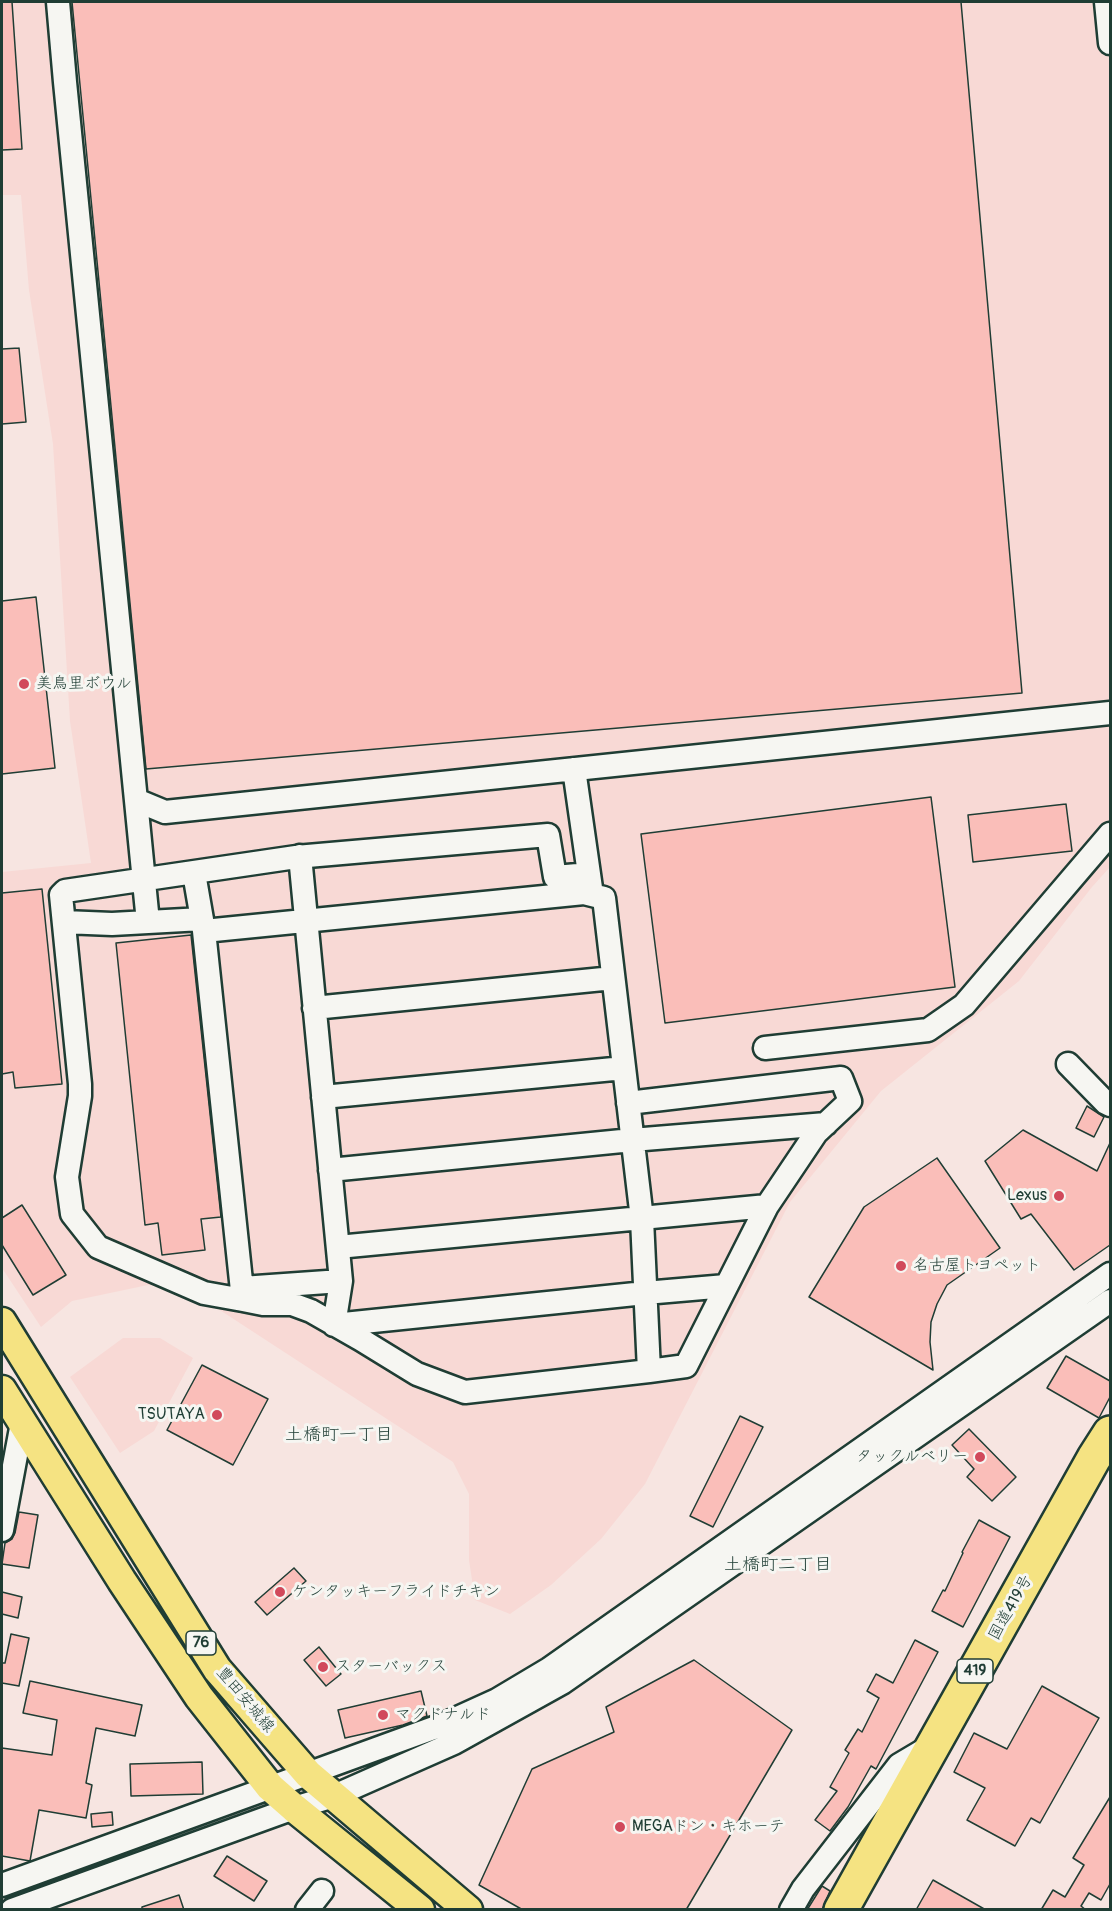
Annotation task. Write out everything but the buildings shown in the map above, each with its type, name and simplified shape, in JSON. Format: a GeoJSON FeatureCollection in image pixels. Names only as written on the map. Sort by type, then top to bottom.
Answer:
{"type":"FeatureCollection","features":[{"type":"Feature","properties":{"kind":"highway","name":"国道419号"},"geometry":{"type":"LineString","coordinates":[[841,1910],[1110,1433]]}},
{"type":"Feature","properties":{"kind":"main road","name":"豊田安城線"},"geometry":{"type":"LineString","coordinates":[[2,1322],[217,1669],[308,1774],[468,1910]]}},
{"type":"Feature","properties":{"kind":"main road","name":"豊田安城線"},"geometry":{"type":"LineString","coordinates":[[2,1390],[199,1697],[270,1787],[420,1910]]}},
{"type":"Feature","properties":{"kind":"street"},"geometry":{"type":"LineString","coordinates":[[58,2],[148,922]]}},
{"type":"Feature","properties":{"kind":"street"},"geometry":{"type":"LineString","coordinates":[[1106,2],[1110,43]]}},
{"type":"Feature","properties":{"kind":"street"},"geometry":{"type":"LineString","coordinates":[[136,800],[165,812],[1110,713]]}},
{"type":"Feature","properties":{"kind":"street"},"geometry":{"type":"LineString","coordinates":[[574,770],[590,885],[604,898],[642,1219],[649,1371]]}},
{"type":"Feature","properties":{"kind":"street"},"geometry":{"type":"LineString","coordinates":[[765,1048],[928,1030],[964,1005],[1110,834]]}},
{"type":"Feature","properties":{"kind":"street"},"geometry":{"type":"LineString","coordinates":[[341,1281],[243,1294],[204,1293],[98,1247],[72,1214],[67,1177],[80,1084],[61,895],[65,891],[298,856],[548,835],[555,887]]}},
{"type":"Feature","properties":{"kind":"street"},"geometry":{"type":"LineString","coordinates":[[298,856],[341,1281],[334,1325]]}},
{"type":"Feature","properties":{"kind":"street"},"geometry":{"type":"LineString","coordinates":[[194,873],[203,925],[243,1294]]}},
{"type":"Feature","properties":{"kind":"street"},"geometry":{"type":"LineString","coordinates":[[64,922],[112,924],[148,922],[203,925],[306,921],[555,887],[585,893],[590,885]]}},
{"type":"Feature","properties":{"kind":"street"},"geometry":{"type":"LineString","coordinates":[[314,1008],[613,978]]}},
{"type":"Feature","properties":{"kind":"street"},"geometry":{"type":"LineString","coordinates":[[1068,1064],[1110,1105]]}},
{"type":"Feature","properties":{"kind":"street"},"geometry":{"type":"LineString","coordinates":[[323,1097],[624,1068]]}},
{"type":"Feature","properties":{"kind":"street"},"geometry":{"type":"LineString","coordinates":[[243,1294],[263,1304],[292,1304],[311,1311],[417,1374],[465,1392],[686,1366],[767,1206],[816,1134],[850,1101],[841,1078],[628,1103]]}},
{"type":"Feature","properties":{"kind":"street"},"geometry":{"type":"LineString","coordinates":[[330,1170],[632,1140],[826,1124]]}},
{"type":"Feature","properties":{"kind":"street"},"geometry":{"type":"LineString","coordinates":[[338,1246],[767,1206]]}},
{"type":"Feature","properties":{"kind":"street"},"geometry":{"type":"LineString","coordinates":[[2,1885],[442,1725],[497,1700],[549,1669],[1110,1274]]}},
{"type":"Feature","properties":{"kind":"street"},"geometry":{"type":"LineString","coordinates":[[334,1325],[726,1286]]}},
{"type":"Feature","properties":{"kind":"street"},"geometry":{"type":"LineString","coordinates":[[12,1910],[334,1796],[454,1743],[562,1683],[1110,1301]]}},
{"type":"Feature","properties":{"kind":"street"},"geometry":{"type":"LineString","coordinates":[[2,1530],[22,1423]]}},
{"type":"Feature","properties":{"kind":"street"},"geometry":{"type":"LineString","coordinates":[[791,1910],[803,1889],[899,1765],[934,1744]]}},
{"type":"Feature","properties":{"kind":"street"},"geometry":{"type":"LineString","coordinates":[[307,1910],[322,1891]]}},
{"type":"Feature","properties":{"kind":"shaded area"},"geometry":{"type":"Polygon","coordinates":[[[2,2],[1110,2],[1110,867],[1019,981],[881,1091],[790,1202],[645,1484],[601,1539],[551,1585],[510,1614],[475,1600],[469,1560],[469,1494],[453,1462],[186,1288],[148,1285],[72,1301],[41,1327],[2,1268],[2,872],[91,863],[70,721],[53,444],[29,290],[21,195],[2,195],[2,2]]]}},
{"type":"Feature","properties":{"kind":"shaded area"},"geometry":{"type":"Polygon","coordinates":[[[123,1338],[160,1338],[193,1358],[154,1431],[120,1453],[70,1377],[123,1338]]]}},
{"type":"Feature","properties":{"kind":"place","name":"美鳥里ボウル"},"geometry":{"type":"Point","coordinates":[24,684]}},
{"type":"Feature","properties":{"kind":"place","name":"Lexus"},"geometry":{"type":"Point","coordinates":[1059,1196]}},
{"type":"Feature","properties":{"kind":"place","name":"名古屋トヨペット"},"geometry":{"type":"Point","coordinates":[901,1266]}},
{"type":"Feature","properties":{"kind":"place","name":"TSUTAYA"},"geometry":{"type":"Point","coordinates":[217,1415]}},
{"type":"Feature","properties":{"kind":"place","name":"タックルベリー"},"geometry":{"type":"Point","coordinates":[980,1457]}},
{"type":"Feature","properties":{"kind":"place","name":"ケンタッキーフライドチキン"},"geometry":{"type":"Point","coordinates":[280,1592]}},
{"type":"Feature","properties":{"kind":"place","name":"スターバックス"},"geometry":{"type":"Point","coordinates":[323,1667]}},
{"type":"Feature","properties":{"kind":"place","name":"マクドナルド"},"geometry":{"type":"Point","coordinates":[383,1715]}},
{"type":"Feature","properties":{"kind":"place","name":"MEGAドン・キホーテ"},"geometry":{"type":"Point","coordinates":[620,1827]}},
{"type":"Feature","properties":{"kind":"district","name":"土橋町一丁目"},"geometry":{"type":"Point","coordinates":[339,1435]}},
{"type":"Feature","properties":{"kind":"district","name":"土橋町二丁目"},"geometry":{"type":"Point","coordinates":[778,1565]}}]}
